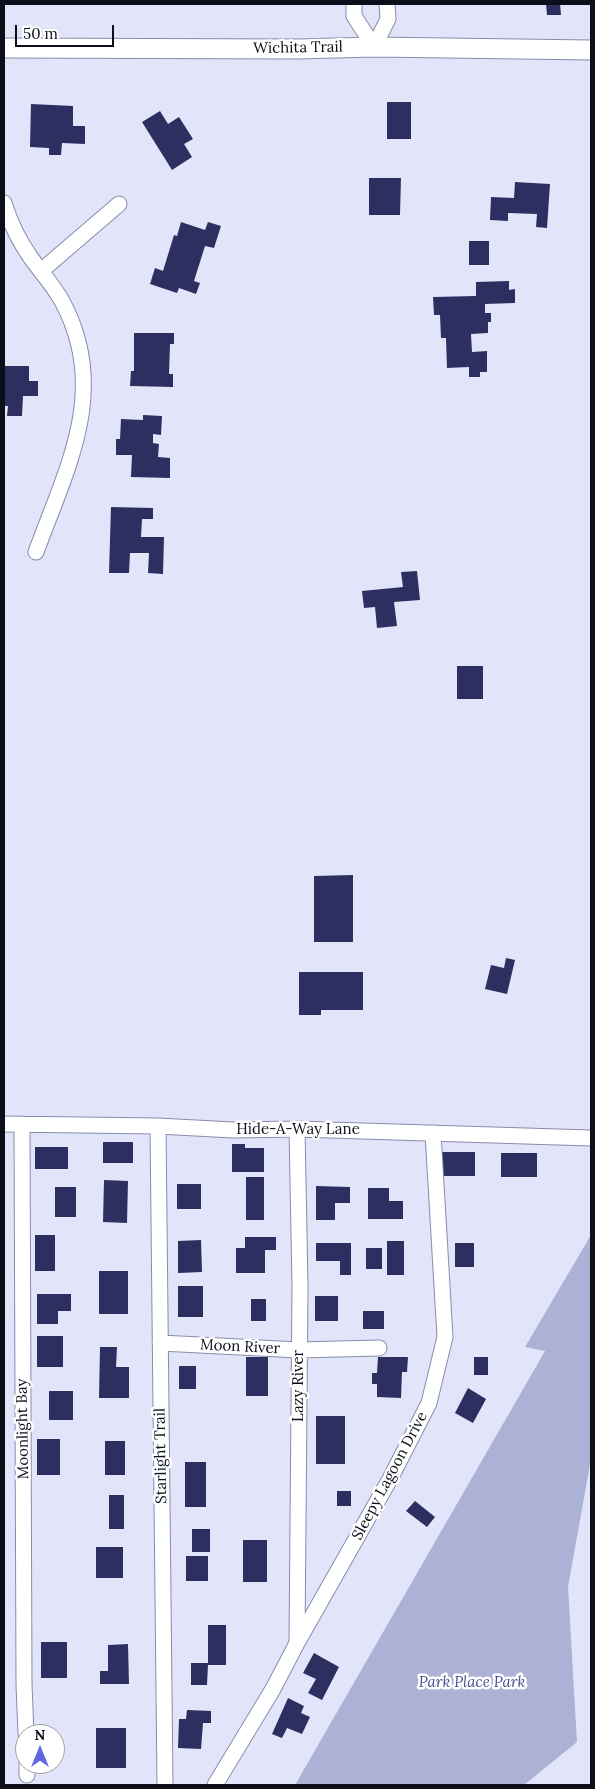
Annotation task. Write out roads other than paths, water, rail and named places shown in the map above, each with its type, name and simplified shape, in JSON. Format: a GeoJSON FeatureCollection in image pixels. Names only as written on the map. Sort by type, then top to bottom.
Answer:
{"type":"FeatureCollection","features":[{"type":"Feature","properties":{"kind":"street"},"geometry":{"type":"LineString","coordinates":[[354,4],[354,16],[374,47]]}},
{"type":"Feature","properties":{"kind":"street"},"geometry":{"type":"LineString","coordinates":[[374,47],[388,19],[387,4]]}},
{"type":"Feature","properties":{"kind":"street","name":"Wichita Trail"},"geometry":{"type":"LineString","coordinates":[[4,48],[297,49],[374,47],[591,50]]}},
{"type":"Feature","properties":{"kind":"street"},"geometry":{"type":"LineString","coordinates":[[4,203],[19,238],[62,301],[74,329],[81,354],[84,387],[83,410],[76,440],[36,552]]}},
{"type":"Feature","properties":{"kind":"street"},"geometry":{"type":"LineString","coordinates":[[41,271],[119,204]]}},
{"type":"Feature","properties":{"kind":"street","name":"Hide-A-Way Lane"},"geometry":{"type":"LineString","coordinates":[[4,1124],[158,1126],[233,1130],[297,1129],[591,1138]]}},
{"type":"Feature","properties":{"kind":"street","name":"Moonlight Bay"},"geometry":{"type":"LineString","coordinates":[[22,1124],[26,1724]]}},
{"type":"Feature","properties":{"kind":"street","name":"Starlight Trail"},"geometry":{"type":"LineString","coordinates":[[158,1126],[165,1785]]}},
{"type":"Feature","properties":{"kind":"street","name":"Lazy River"},"geometry":{"type":"LineString","coordinates":[[297,1129],[300,1286],[297,1643]]}},
{"type":"Feature","properties":{"kind":"street","name":"Sleepy Lagoon Drive"},"geometry":{"type":"LineString","coordinates":[[215,1785],[263,1706],[390,1479],[429,1403],[445,1337],[433,1133]]}},
{"type":"Feature","properties":{"kind":"street","name":"Moon River"},"geometry":{"type":"LineString","coordinates":[[160,1343],[299,1350],[379,1348]]}},
{"type":"Feature","properties":{"kind":"park label","name":"Park Place Park"},"geometry":{"type":"Point","coordinates":[472,1683]}}]}
